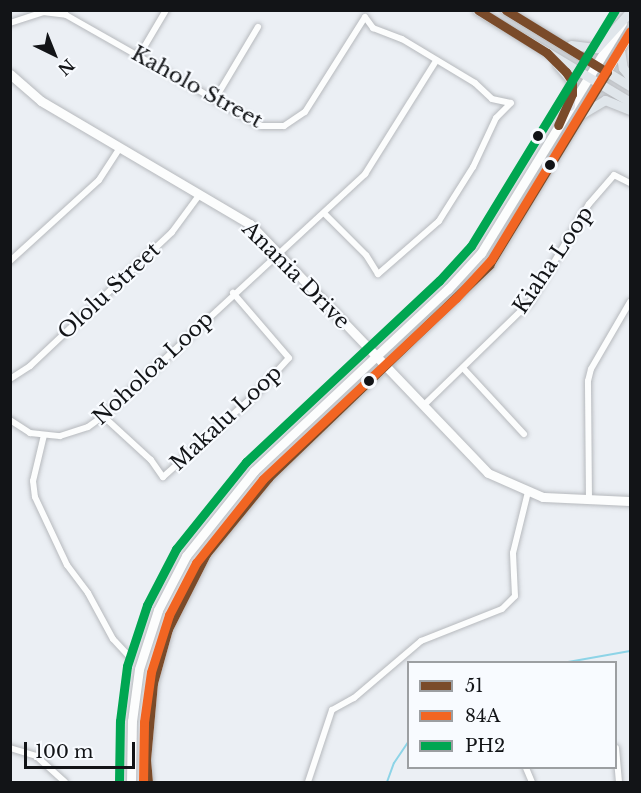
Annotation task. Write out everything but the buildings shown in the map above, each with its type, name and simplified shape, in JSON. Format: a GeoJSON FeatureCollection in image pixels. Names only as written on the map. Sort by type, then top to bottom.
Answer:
{"type":"FeatureCollection","features":[{"type":"Feature","properties":{"kind":"main road"},"geometry":{"type":"LineString","coordinates":[[477,10],[630,102]]}},
{"type":"Feature","properties":{"kind":"main road"},"geometry":{"type":"LineString","coordinates":[[505,10],[630,86]]}},
{"type":"Feature","properties":{"kind":"main road"},"geometry":{"type":"LineString","coordinates":[[560,42],[597,48],[628,12]]}},
{"type":"Feature","properties":{"kind":"main road"},"geometry":{"type":"LineString","coordinates":[[131,783],[132,721],[139,669],[158,610],[186,556],[254,471],[375,355],[448,289],[481,253],[588,77],[598,66],[628,12]]}},
{"type":"Feature","properties":{"kind":"main road"},"geometry":{"type":"LineString","coordinates":[[148,783],[153,683],[168,628],[206,554],[269,477],[386,367],[489,265],[630,32]]}},
{"type":"Feature","properties":{"kind":"main road"},"geometry":{"type":"LineString","coordinates":[[620,50],[623,68],[630,77]]}},
{"type":"Feature","properties":{"kind":"main road"},"geometry":{"type":"LineString","coordinates":[[547,53],[572,81],[570,106]]}},
{"type":"Feature","properties":{"kind":"main road","name":"Anania Drive"},"geometry":{"type":"LineString","coordinates":[[10,74],[40,101],[250,224],[488,473],[528,492],[588,501],[630,501]]}},
{"type":"Feature","properties":{"kind":"main road"},"geometry":{"type":"LineString","coordinates":[[580,115],[605,100],[630,110]]}},
{"type":"Feature","properties":{"kind":"street"},"geometry":{"type":"LineString","coordinates":[[140,54],[166,10]]}},
{"type":"Feature","properties":{"kind":"street","name":"Kaholo Street"},"geometry":{"type":"LineString","coordinates":[[10,23],[56,12],[140,54],[261,126],[284,126],[304,112],[365,17],[374,28],[402,39],[475,83],[492,99],[511,103],[496,118],[473,167],[439,221],[378,274],[366,255],[324,213]]}},
{"type":"Feature","properties":{"kind":"street"},"geometry":{"type":"LineString","coordinates":[[215,99],[258,27]]}},
{"type":"Feature","properties":{"kind":"street","name":"Noholoa Loop"},"geometry":{"type":"LineString","coordinates":[[10,420],[30,433],[44,435],[74,432],[103,416],[233,293],[324,213],[375,161],[436,61]]}},
{"type":"Feature","properties":{"kind":"street"},"geometry":{"type":"LineString","coordinates":[[10,261],[99,180],[120,148]]}},
{"type":"Feature","properties":{"kind":"street","name":"Kiaha Loop"},"geometry":{"type":"LineString","coordinates":[[424,405],[530,302],[590,204],[614,175],[630,183]]}},
{"type":"Feature","properties":{"kind":"street","name":"Ololu Street"},"geometry":{"type":"LineString","coordinates":[[10,379],[30,366],[172,232],[200,194]]}},
{"type":"Feature","properties":{"kind":"street","name":"Makalu Loop"},"geometry":{"type":"LineString","coordinates":[[103,416],[151,460],[163,477],[257,393],[289,358],[233,293]]}},
{"type":"Feature","properties":{"kind":"street"},"geometry":{"type":"LineString","coordinates":[[588,501],[588,381],[591,369],[630,302]]}},
{"type":"Feature","properties":{"kind":"street"},"geometry":{"type":"LineString","coordinates":[[463,368],[524,434]]}},
{"type":"Feature","properties":{"kind":"street"},"geometry":{"type":"LineString","coordinates":[[44,435],[33,481],[35,497],[67,565],[88,592],[113,639],[128,655]]}},
{"type":"Feature","properties":{"kind":"street"},"geometry":{"type":"LineString","coordinates":[[308,783],[332,710],[354,698],[421,641],[502,609],[515,596],[513,553],[528,492]]}},
{"type":"Feature","properties":{"kind":"street"},"geometry":{"type":"LineString","coordinates":[[10,748],[36,756],[64,783]]}},
{"type":"Feature","properties":{"kind":"street"},"geometry":{"type":"LineString","coordinates":[[617,766],[619,783]]}},
{"type":"Feature","properties":{"kind":"street"},"geometry":{"type":"LineString","coordinates":[[526,769],[532,783]]}},
{"type":"Feature","properties":{"kind":"waterway"},"geometry":{"type":"LineString","coordinates":[[574,661],[630,651]]}},
{"type":"Feature","properties":{"kind":"waterway"},"geometry":{"type":"LineString","coordinates":[[387,782],[394,763],[407,744]]}},
{"type":"Feature","properties":{"kind":"transit line","name":"51"},"geometry":{"type":"LineString","coordinates":[[478,10],[547,53],[566,72],[572,81],[572,94],[558,125]]}},
{"type":"Feature","properties":{"kind":"transit line","name":"51"},"geometry":{"type":"LineString","coordinates":[[148,782],[146,760],[153,683],[168,629],[206,554],[269,477],[489,265],[607,72],[506,10]]}},
{"type":"Feature","properties":{"kind":"transit line","name":"PH2"},"geometry":{"type":"LineString","coordinates":[[119,782],[120,721],[127,666],[147,605],[176,549],[246,462],[439,281],[471,246],[615,10]]}},
{"type":"Feature","properties":{"kind":"transit line","name":"84A"},"geometry":{"type":"LineString","coordinates":[[143,782],[144,722],[151,672],[169,615],[196,563],[263,479],[456,298],[491,260],[630,31]]}}]}
